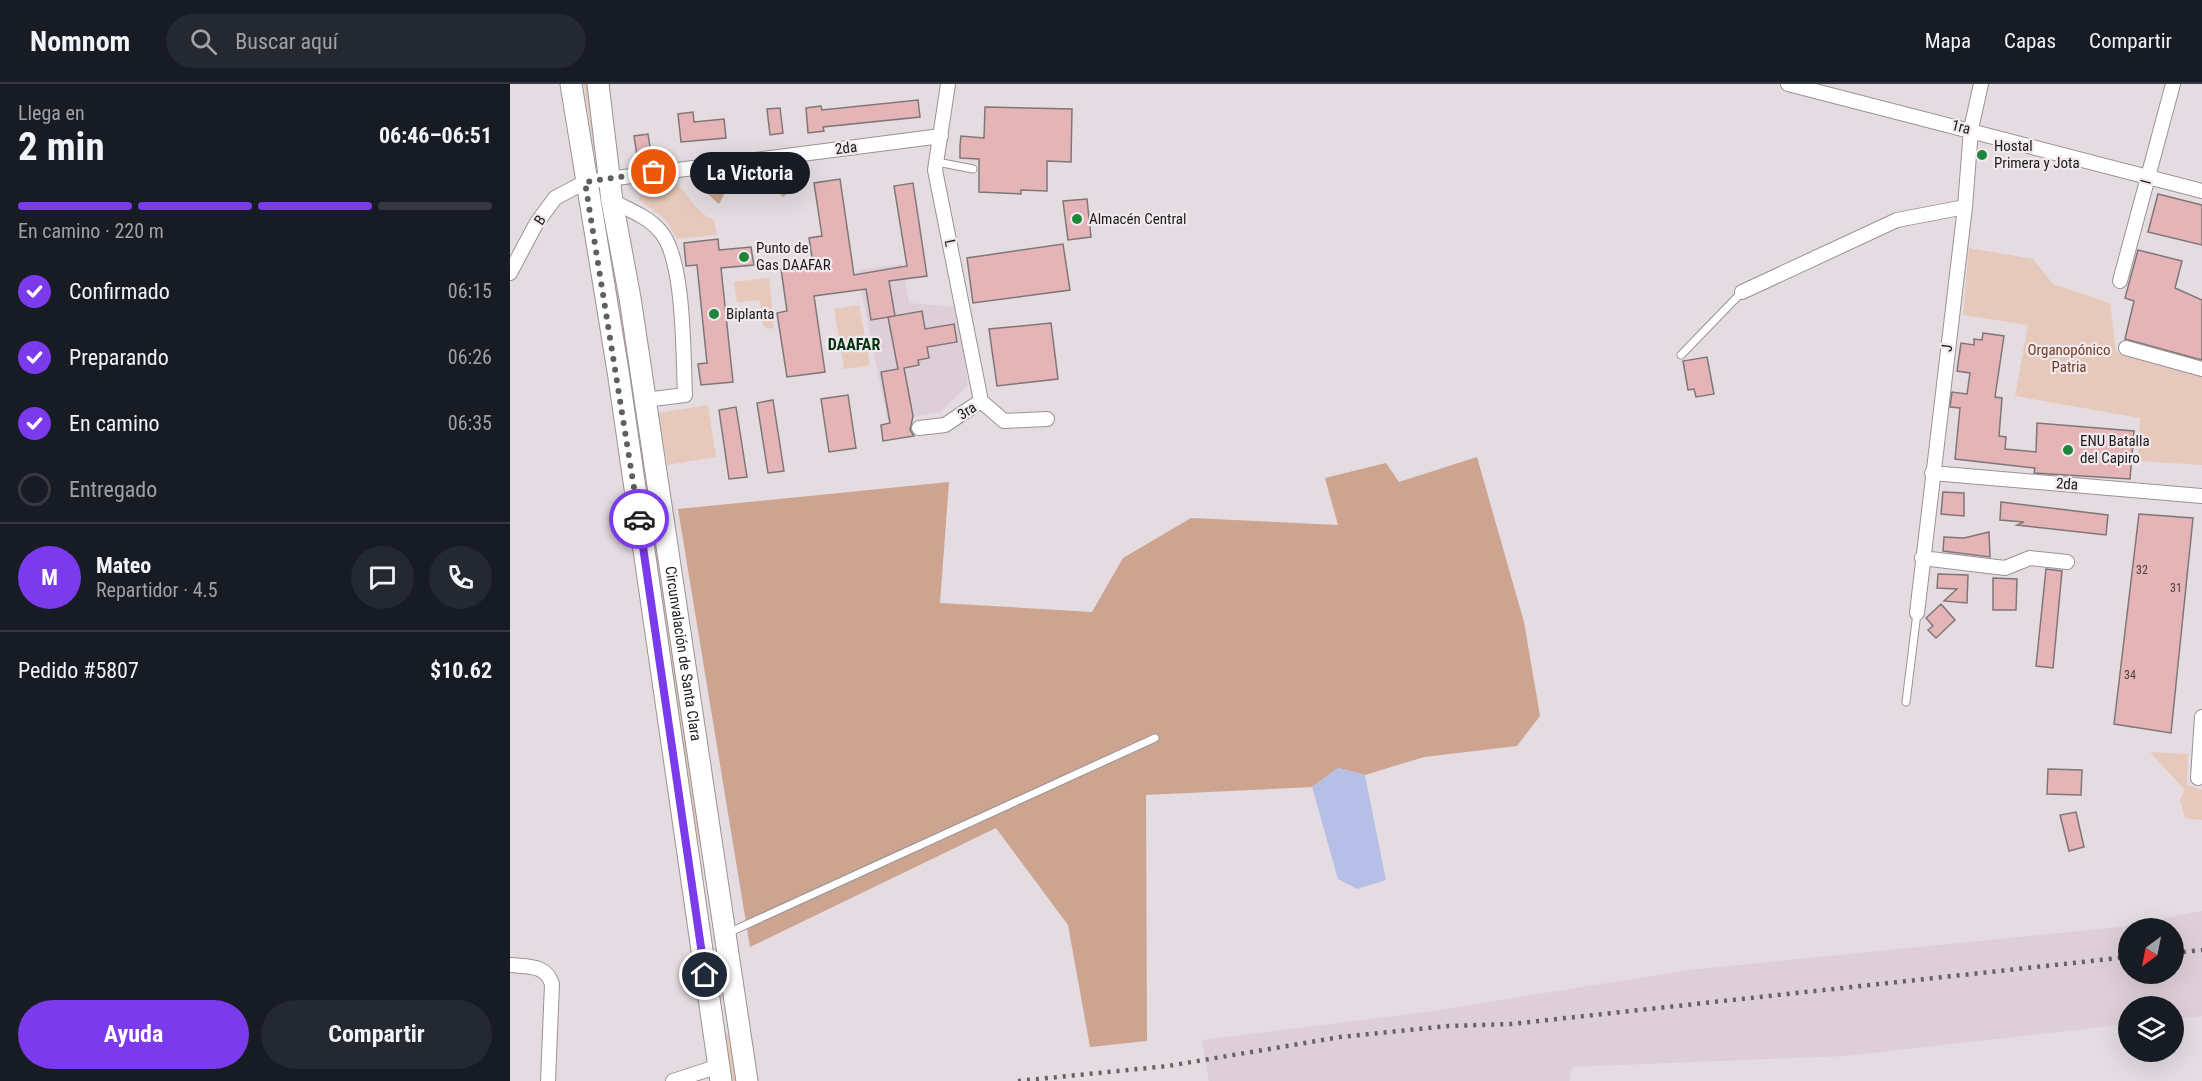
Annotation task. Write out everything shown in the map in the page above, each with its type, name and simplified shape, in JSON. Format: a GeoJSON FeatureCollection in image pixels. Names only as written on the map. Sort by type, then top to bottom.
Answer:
{"type":"FeatureCollection","features":[{"type":"Feature","properties":{"kind":"highway","name":"Circunvalación de Santa Clara"},"geometry":{"type":"LineString","coordinates":[[571,84],[585,182],[620,383],[720,1074]]}},
{"type":"Feature","properties":{"kind":"highway","name":"Circunvalación de Santa Clara"},"geometry":{"type":"LineString","coordinates":[[598,84],[612,201],[645,400],[747,1081]]}},
{"type":"Feature","properties":{"kind":"highway"},"geometry":{"type":"LineString","coordinates":[[705,975],[718,984],[726,982],[731,975]]}},
{"type":"Feature","properties":{"kind":"street","name":"L"},"geometry":{"type":"LineString","coordinates":[[948,84],[935,170],[981,401]]}},
{"type":"Feature","properties":{"kind":"street","name":"1ra"},"geometry":{"type":"LineString","coordinates":[[1788,84],[1971,129],[2202,191]]}},
{"type":"Feature","properties":{"kind":"street","name":"J"},"geometry":{"type":"LineString","coordinates":[[1917,613],[1965,207],[1971,129],[1981,84]]}},
{"type":"Feature","properties":{"kind":"street","name":"I"},"geometry":{"type":"LineString","coordinates":[[2120,281],[2173,84]]}},
{"type":"Feature","properties":{"kind":"street","name":"2da"},"geometry":{"type":"LineString","coordinates":[[585,182],[609,177],[941,136]]}},
{"type":"Feature","properties":{"kind":"street","name":"B"},"geometry":{"type":"LineString","coordinates":[[510,273],[536,224],[555,198],[585,182]]}},
{"type":"Feature","properties":{"kind":"street"},"geometry":{"type":"LineString","coordinates":[[612,201],[645,217],[661,232],[673,253],[677,277],[686,395],[645,400]]}},
{"type":"Feature","properties":{"kind":"street"},"geometry":{"type":"LineString","coordinates":[[1742,292],[1897,220],[1965,207]]}},
{"type":"Feature","properties":{"kind":"street"},"geometry":{"type":"LineString","coordinates":[[2126,348],[2202,369]]}},
{"type":"Feature","properties":{"kind":"street","name":"3ra"},"geometry":{"type":"LineString","coordinates":[[919,429],[945,425],[981,401],[1004,421],[1047,419]]}},
{"type":"Feature","properties":{"kind":"street","name":"2da"},"geometry":{"type":"LineString","coordinates":[[1932,473],[2202,496]]}},
{"type":"Feature","properties":{"kind":"street"},"geometry":{"type":"LineString","coordinates":[[1923,558],[2005,568],[2030,558],[2067,562]]}},
{"type":"Feature","properties":{"kind":"street"},"geometry":{"type":"LineString","coordinates":[[2198,778],[2202,717]]}},
{"type":"Feature","properties":{"kind":"street"},"geometry":{"type":"LineString","coordinates":[[510,965],[542,969],[550,976],[552,984],[548,1081]]}},
{"type":"Feature","properties":{"kind":"street"},"geometry":{"type":"LineString","coordinates":[[673,1081],[720,1074]]}},
{"type":"Feature","properties":{"kind":"lane"},"geometry":{"type":"LineString","coordinates":[[937,162],[973,169]]}},
{"type":"Feature","properties":{"kind":"lane"},"geometry":{"type":"LineString","coordinates":[[1681,355],[1742,292]]}},
{"type":"Feature","properties":{"kind":"lane"},"geometry":{"type":"LineString","coordinates":[[1906,702],[1917,613]]}},
{"type":"Feature","properties":{"kind":"lane"},"geometry":{"type":"LineString","coordinates":[[725,934],[1155,738]]}},
{"type":"Feature","properties":{"kind":"shaded area"},"geometry":{"type":"Polygon","coordinates":[[[801,163],[801,167],[798,177],[790,191],[783,197],[769,184],[727,189],[719,204],[694,182],[697,177],[801,163]]]}},
{"type":"Feature","properties":{"kind":"shaded area"},"geometry":{"type":"Polygon","coordinates":[[[902,264],[909,303],[957,307],[968,385],[940,412],[888,422],[857,270],[902,264]]]}},
{"type":"Feature","properties":{"kind":"shaded area"},"geometry":{"type":"Polygon","coordinates":[[[1477,457],[1524,622],[1540,716],[1517,746],[1424,757],[1365,775],[1338,768],[1312,787],[1146,795],[1147,1041],[1090,1047],[1068,925],[996,828],[750,947],[678,509],[949,482],[940,603],[1092,612],[1123,558],[1191,518],[1338,525],[1325,478],[1386,463],[1399,482],[1477,457]]]}},
{"type":"Feature","properties":{"kind":"shaded area"},"geometry":{"type":"Polygon","coordinates":[[[2202,911],[2202,1016],[2184,1018],[2184,996],[2118,996],[2118,1025],[1845,1056],[1572,1067],[1569,1081],[1209,1081],[1202,1040],[1426,1012],[1689,970],[2118,927],[2118,984],[2184,984],[2184,918],[2166,918],[2202,911]]]}},
{"type":"Feature","properties":{"kind":"green space"},"geometry":{"type":"Polygon","coordinates":[[[584,84],[588,84],[596,153],[594,151],[584,84]]]}},
{"type":"Feature","properties":{"kind":"green space"},"geometry":{"type":"Polygon","coordinates":[[[671,180],[701,212],[714,220],[717,235],[677,239],[665,219],[639,200],[640,196],[655,184],[671,180]]]}},
{"type":"Feature","properties":{"kind":"green space"},"geometry":{"type":"Polygon","coordinates":[[[606,213],[713,890],[697,834],[602,217],[606,213]]]}},
{"type":"Feature","properties":{"kind":"green space","name":"Organopónico Patria"},"geometry":{"type":"Polygon","coordinates":[[[1969,248],[2033,259],[2053,284],[2110,303],[2116,352],[2202,377],[2202,465],[2138,461],[2140,418],[2015,396],[2028,325],[1963,315],[1969,248]]]}},
{"type":"Feature","properties":{"kind":"green space"},"geometry":{"type":"Polygon","coordinates":[[[769,278],[774,328],[767,329],[763,325],[760,300],[737,302],[734,282],[769,278]]]}},
{"type":"Feature","properties":{"kind":"green space"},"geometry":{"type":"Polygon","coordinates":[[[859,305],[870,365],[844,369],[834,309],[859,305]]]}},
{"type":"Feature","properties":{"kind":"green space"},"geometry":{"type":"Polygon","coordinates":[[[708,405],[716,457],[667,465],[658,413],[708,405]]]}},
{"type":"Feature","properties":{"kind":"green space"},"geometry":{"type":"Polygon","coordinates":[[[2150,752],[2188,754],[2187,785],[2202,790],[2202,820],[2185,818],[2180,800],[2185,790],[2150,752]]]}},
{"type":"Feature","properties":{"kind":"green space"},"geometry":{"type":"Polygon","coordinates":[[[725,1033],[730,1035],[736,1081],[731,1081],[723,1037],[725,1033]]]}},
{"type":"Feature","properties":{"kind":"water"},"geometry":{"type":"Polygon","coordinates":[[[1338,768],[1365,775],[1386,880],[1357,889],[1338,879],[1312,787],[1338,768]]]}},
{"type":"Feature","properties":{"kind":"building"},"geometry":{"type":"Polygon","coordinates":[[[918,100],[920,117],[823,127],[824,131],[808,133],[806,108],[821,106],[822,110],[918,100]]]}},
{"type":"Feature","properties":{"kind":"building"},"geometry":{"type":"Polygon","coordinates":[[[985,107],[1072,109],[1071,162],[1047,161],[1047,191],[1021,190],[1021,194],[979,192],[979,159],[960,158],[960,145],[961,136],[984,138],[985,107]]]}},
{"type":"Feature","properties":{"kind":"building"},"geometry":{"type":"Polygon","coordinates":[[[780,108],[783,133],[770,135],[767,109],[780,108]]]}},
{"type":"Feature","properties":{"kind":"building"},"geometry":{"type":"Polygon","coordinates":[[[693,112],[694,122],[724,119],[726,138],[681,142],[678,114],[693,112]]]}},
{"type":"Feature","properties":{"kind":"building"},"geometry":{"type":"Polygon","coordinates":[[[648,134],[652,160],[638,162],[634,136],[648,134]]]}},
{"type":"Feature","properties":{"kind":"building"},"geometry":{"type":"Polygon","coordinates":[[[840,179],[854,275],[907,266],[894,186],[913,183],[927,276],[889,281],[895,316],[871,320],[866,289],[814,296],[825,372],[787,377],[777,313],[787,311],[781,269],[813,264],[809,238],[822,236],[814,183],[840,179]]]}},
{"type":"Feature","properties":{"kind":"building"},"geometry":{"type":"Polygon","coordinates":[[[2158,194],[2202,205],[2202,245],[2148,232],[2158,194]]]}},
{"type":"Feature","properties":{"kind":"building","name":"Almacén Central"},"geometry":{"type":"Polygon","coordinates":[[[1087,199],[1091,237],[1068,240],[1063,201],[1087,199]]]}},
{"type":"Feature","properties":{"kind":"building","name":"Biplanta"},"geometry":{"type":"Polygon","coordinates":[[[718,239],[719,250],[751,247],[754,265],[721,268],[733,382],[701,385],[698,364],[707,363],[697,265],[686,266],[684,243],[718,239]]]}},
{"type":"Feature","properties":{"kind":"building"},"geometry":{"type":"Polygon","coordinates":[[[1063,244],[1070,290],[973,303],[967,258],[1063,244]]]}},
{"type":"Feature","properties":{"kind":"building"},"geometry":{"type":"Polygon","coordinates":[[[2138,250],[2182,261],[2175,288],[2202,300],[2202,360],[2125,339],[2134,301],[2125,298],[2138,250]]]}},
{"type":"Feature","properties":{"kind":"building"},"geometry":{"type":"Polygon","coordinates":[[[922,311],[925,329],[954,324],[957,342],[927,347],[929,358],[918,360],[919,365],[904,368],[913,416],[910,430],[914,436],[883,441],[881,425],[890,423],[881,372],[898,369],[888,317],[922,311]]]}},
{"type":"Feature","properties":{"kind":"building"},"geometry":{"type":"Polygon","coordinates":[[[1051,323],[1058,379],[997,386],[989,329],[1051,323]]]}},
{"type":"Feature","properties":{"kind":"building"},"geometry":{"type":"Polygon","coordinates":[[[1983,333],[2004,336],[1995,397],[2002,398],[1999,436],[2006,437],[2005,449],[2036,452],[2037,423],[2134,431],[2130,479],[2034,473],[2035,468],[1955,459],[1960,408],[1950,407],[1952,392],[1967,394],[1970,373],[1957,371],[1961,343],[1974,345],[1974,339],[1982,340],[1983,333]]]}},
{"type":"Feature","properties":{"kind":"building"},"geometry":{"type":"Polygon","coordinates":[[[1707,357],[1714,394],[1696,397],[1694,389],[1688,390],[1683,361],[1707,357]]]}},
{"type":"Feature","properties":{"kind":"building"},"geometry":{"type":"Polygon","coordinates":[[[848,395],[856,448],[829,452],[821,399],[848,395]]]}},
{"type":"Feature","properties":{"kind":"building"},"geometry":{"type":"Polygon","coordinates":[[[773,400],[784,471],[768,473],[757,403],[773,400]]]}},
{"type":"Feature","properties":{"kind":"building"},"geometry":{"type":"Polygon","coordinates":[[[736,407],[747,477],[729,479],[719,410],[736,407]]]}},
{"type":"Feature","properties":{"kind":"building"},"geometry":{"type":"Polygon","coordinates":[[[1943,492],[1964,493],[1964,516],[1941,514],[1943,492]]]}},
{"type":"Feature","properties":{"kind":"building"},"geometry":{"type":"Polygon","coordinates":[[[2001,502],[2108,515],[2106,535],[2017,525],[2024,522],[2000,520],[2001,502]]]}},
{"type":"Feature","properties":{"kind":"building"},"geometry":{"type":"Polygon","coordinates":[[[2139,514],[2193,518],[2171,733],[2114,724],[2139,514]]]}},
{"type":"Feature","properties":{"kind":"building"},"geometry":{"type":"Polygon","coordinates":[[[1989,532],[1990,557],[1943,551],[1944,537],[1964,538],[1989,532]]]}},
{"type":"Feature","properties":{"kind":"building"},"geometry":{"type":"Polygon","coordinates":[[[2046,569],[2062,571],[2053,668],[2036,666],[2046,569]]]}},
{"type":"Feature","properties":{"kind":"building"},"geometry":{"type":"Polygon","coordinates":[[[1938,574],[1968,575],[1967,603],[1944,601],[1957,589],[1937,588],[1938,574]]]}},
{"type":"Feature","properties":{"kind":"building"},"geometry":{"type":"Polygon","coordinates":[[[1993,578],[2017,579],[2016,610],[1993,610],[1993,578]]]}},
{"type":"Feature","properties":{"kind":"building"},"geometry":{"type":"Polygon","coordinates":[[[1941,604],[1955,620],[1936,638],[1928,630],[1933,626],[1926,618],[1941,604]]]}},
{"type":"Feature","properties":{"kind":"building"},"geometry":{"type":"Polygon","coordinates":[[[2048,769],[2082,770],[2081,795],[2047,794],[2048,769]]]}},
{"type":"Feature","properties":{"kind":"building"},"geometry":{"type":"Polygon","coordinates":[[[2076,812],[2084,847],[2069,851],[2060,815],[2076,812]]]}},
{"type":"Feature","properties":{"kind":"railway"},"geometry":{"type":"LineString","coordinates":[[2184,952],[2202,950]]}},
{"type":"Feature","properties":{"kind":"railway"},"geometry":{"type":"LineString","coordinates":[[1018,1081],[1168,1066],[1340,1037],[1448,1026],[1511,1024],[2118,958]]}},
{"type":"Feature","properties":{"kind":"way so far"},"geometry":{"type":"LineString","coordinates":[[639,519],[618,371],[585,182],[654,172]]}},
{"type":"Feature","properties":{"kind":"place","name":"Hostal Primera y Jota"},"geometry":{"type":"Point","coordinates":[1982,155]}},
{"type":"Feature","properties":{"kind":"place","name":"La Victoria"},"geometry":{"type":"Point","coordinates":[654,172]}},
{"type":"Feature","properties":{"kind":"place","name":"Almacén Central"},"geometry":{"type":"Point","coordinates":[1077,219]}},
{"type":"Feature","properties":{"kind":"place","name":"Punto de Gas DAAFAR"},"geometry":{"type":"Point","coordinates":[744,257]}},
{"type":"Feature","properties":{"kind":"place","name":"Biplanta"},"geometry":{"type":"Point","coordinates":[714,314]}},
{"type":"Feature","properties":{"kind":"place","name":"ENU Batalla del Capiro"},"geometry":{"type":"Point","coordinates":[2068,450]}},
{"type":"Feature","properties":{"kind":"district","name":"DAAFAR"},"geometry":{"type":"Point","coordinates":[854,344]}},
{"type":"Feature","properties":{"kind":"route"},"geometry":{"type":"LineString","coordinates":[[639,519],[705,975]]}}]}
